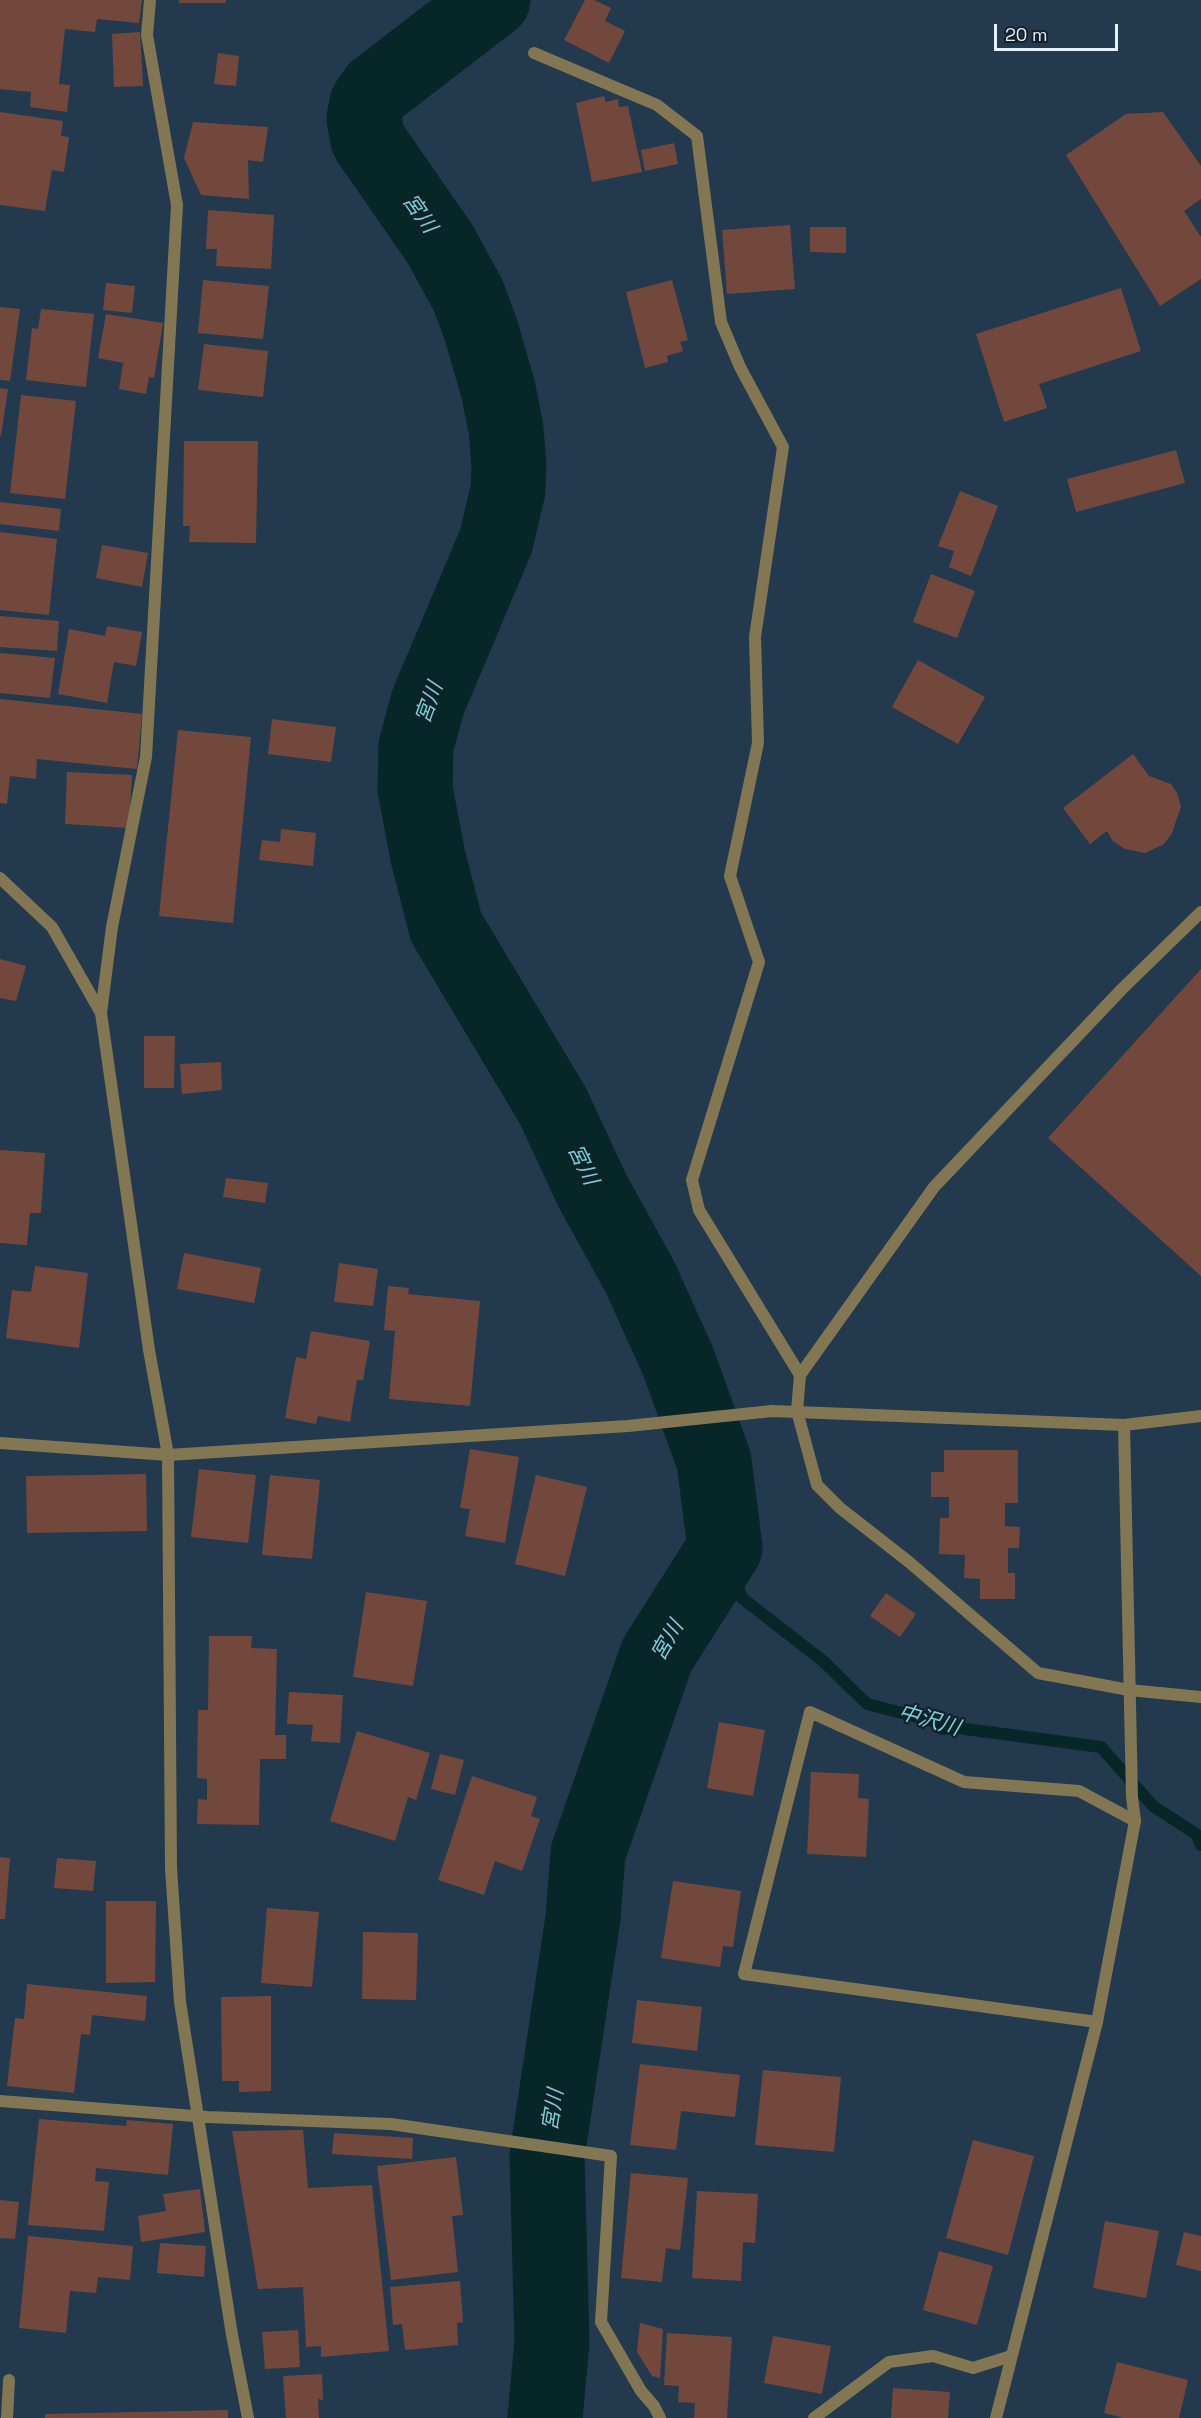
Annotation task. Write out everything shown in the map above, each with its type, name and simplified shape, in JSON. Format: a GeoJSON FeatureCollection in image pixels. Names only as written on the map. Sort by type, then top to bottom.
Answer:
{"type":"FeatureCollection","features":[{"type":"Feature","properties":{"kind":"street"},"geometry":{"type":"LineString","coordinates":[[150,0],[147,35],[177,205],[176,240],[146,757],[112,927],[101,1013],[149,1350],[168,1455],[171,1868],[180,2002],[196,2116],[248,2418]]}},
{"type":"Feature","properties":{"kind":"street"},"geometry":{"type":"LineString","coordinates":[[534,52],[657,105],[697,136],[721,322],[740,367],[783,447],[755,637],[758,743],[730,876],[759,962],[692,1180],[699,1210],[801,1375]]}},
{"type":"Feature","properties":{"kind":"street"},"geometry":{"type":"LineString","coordinates":[[0,878],[52,927],[101,1013]]}},
{"type":"Feature","properties":{"kind":"street"},"geometry":{"type":"LineString","coordinates":[[1201,912],[1122,989],[934,1187],[801,1375],[797,1411],[818,1485],[840,1508],[909,1562],[1038,1674],[1129,1690],[1201,1697]]}},
{"type":"Feature","properties":{"kind":"street"},"geometry":{"type":"LineString","coordinates":[[0,1443],[168,1455],[628,1426],[772,1411],[1124,1425],[1201,1416]]}},
{"type":"Feature","properties":{"kind":"street"},"geometry":{"type":"LineString","coordinates":[[996,2418],[1096,2022],[1134,1821],[1124,1425]]}},
{"type":"Feature","properties":{"kind":"street"},"geometry":{"type":"LineString","coordinates":[[1096,2022],[744,1974],[810,1712],[964,1782],[1079,1791],[1134,1821]]}},
{"type":"Feature","properties":{"kind":"street"},"geometry":{"type":"LineString","coordinates":[[0,2101],[196,2116],[391,2124],[611,2156],[601,2322],[641,2391],[654,2406],[660,2418]]}},
{"type":"Feature","properties":{"kind":"street"},"geometry":{"type":"LineString","coordinates":[[814,2418],[889,2362],[933,2356],[973,2368],[1011,2356]]}},
{"type":"Feature","properties":{"kind":"street"},"geometry":{"type":"LineString","coordinates":[[8,2418],[9,2380]]}},
{"type":"Feature","properties":{"kind":"building"},"geometry":{"type":"Polygon","coordinates":[[[0,0],[142,0],[139,23],[97,19],[95,32],[65,29],[59,84],[70,85],[67,112],[30,107],[31,92],[0,89],[0,0]]]}},
{"type":"Feature","properties":{"kind":"building"},"geometry":{"type":"Polygon","coordinates":[[[179,0],[226,0],[226,3],[179,3],[179,0]]]}},
{"type":"Feature","properties":{"kind":"building"},"geometry":{"type":"Polygon","coordinates":[[[585,0],[594,0],[611,8],[605,21],[625,31],[609,63],[564,40],[585,0]]]}},
{"type":"Feature","properties":{"kind":"building"},"geometry":{"type":"Polygon","coordinates":[[[140,32],[143,86],[114,87],[112,34],[140,32]]]}},
{"type":"Feature","properties":{"kind":"building"},"geometry":{"type":"Polygon","coordinates":[[[218,53],[239,56],[236,86],[214,84],[218,53]]]}},
{"type":"Feature","properties":{"kind":"building"},"geometry":{"type":"Polygon","coordinates":[[[604,96],[606,102],[618,99],[619,107],[628,106],[642,172],[592,182],[576,103],[604,96]]]}},
{"type":"Feature","properties":{"kind":"building"},"geometry":{"type":"Polygon","coordinates":[[[0,112],[63,121],[61,136],[69,137],[64,172],[52,170],[45,211],[0,205],[0,112]]]}},
{"type":"Feature","properties":{"kind":"building"},"geometry":{"type":"Polygon","coordinates":[[[1163,112],[1201,166],[1201,199],[1184,211],[1201,237],[1201,279],[1160,306],[1066,155],[1126,114],[1163,112]]]}},
{"type":"Feature","properties":{"kind":"building"},"geometry":{"type":"Polygon","coordinates":[[[193,122],[268,127],[263,162],[248,160],[249,199],[201,195],[184,158],[193,122]]]}},
{"type":"Feature","properties":{"kind":"building"},"geometry":{"type":"Polygon","coordinates":[[[674,143],[678,164],[645,171],[641,150],[674,143]]]}},
{"type":"Feature","properties":{"kind":"building"},"geometry":{"type":"Polygon","coordinates":[[[208,210],[274,215],[271,269],[216,266],[217,249],[206,249],[208,210]]]}},
{"type":"Feature","properties":{"kind":"building"},"geometry":{"type":"Polygon","coordinates":[[[790,225],[795,289],[727,294],[722,230],[790,225]]]}},
{"type":"Feature","properties":{"kind":"building"},"geometry":{"type":"Polygon","coordinates":[[[810,227],[846,227],[846,253],[810,252],[810,227]]]}},
{"type":"Feature","properties":{"kind":"building"},"geometry":{"type":"Polygon","coordinates":[[[203,280],[269,286],[263,339],[198,333],[203,280]]]}},
{"type":"Feature","properties":{"kind":"building"},"geometry":{"type":"Polygon","coordinates":[[[672,280],[688,340],[680,342],[683,351],[667,356],[668,362],[645,368],[626,292],[672,280]]]}},
{"type":"Feature","properties":{"kind":"building"},"geometry":{"type":"Polygon","coordinates":[[[106,283],[135,286],[132,313],[103,310],[106,283]]]}},
{"type":"Feature","properties":{"kind":"building"},"geometry":{"type":"Polygon","coordinates":[[[1121,288],[1141,351],[1039,384],[1047,408],[1004,422],[976,334],[1121,288]]]}},
{"type":"Feature","properties":{"kind":"building"},"geometry":{"type":"Polygon","coordinates":[[[0,307],[20,309],[10,381],[0,380],[0,307]]]}},
{"type":"Feature","properties":{"kind":"building"},"geometry":{"type":"Polygon","coordinates":[[[41,309],[94,314],[86,387],[26,380],[32,328],[38,329],[41,309]]]}},
{"type":"Feature","properties":{"kind":"building"},"geometry":{"type":"Polygon","coordinates":[[[106,314],[163,323],[154,378],[149,377],[146,394],[119,389],[123,363],[98,358],[106,314]]]}},
{"type":"Feature","properties":{"kind":"building"},"geometry":{"type":"Polygon","coordinates":[[[204,344],[268,351],[263,397],[198,390],[204,344]]]}},
{"type":"Feature","properties":{"kind":"building"},"geometry":{"type":"Polygon","coordinates":[[[0,388],[8,389],[1,436],[0,436],[0,388]]]}},
{"type":"Feature","properties":{"kind":"building"},"geometry":{"type":"Polygon","coordinates":[[[21,395],[76,401],[65,499],[10,493],[21,395]]]}},
{"type":"Feature","properties":{"kind":"building"},"geometry":{"type":"Polygon","coordinates":[[[184,441],[258,441],[256,543],[189,542],[190,526],[183,526],[184,441]]]}},
{"type":"Feature","properties":{"kind":"building"},"geometry":{"type":"Polygon","coordinates":[[[1176,450],[1185,483],[1076,512],[1067,479],[1176,450]]]}},
{"type":"Feature","properties":{"kind":"building"},"geometry":{"type":"Polygon","coordinates":[[[960,491],[998,506],[971,576],[949,567],[954,551],[938,546],[960,491]]]}},
{"type":"Feature","properties":{"kind":"building"},"geometry":{"type":"Polygon","coordinates":[[[0,502],[61,509],[59,531],[0,524],[0,502]]]}},
{"type":"Feature","properties":{"kind":"building"},"geometry":{"type":"Polygon","coordinates":[[[0,532],[57,539],[49,615],[0,610],[0,532]]]}},
{"type":"Feature","properties":{"kind":"building"},"geometry":{"type":"Polygon","coordinates":[[[102,545],[148,553],[142,587],[96,578],[102,545]]]}},
{"type":"Feature","properties":{"kind":"building"},"geometry":{"type":"Polygon","coordinates":[[[931,574],[975,591],[957,638],[913,622],[931,574]]]}},
{"type":"Feature","properties":{"kind":"building"},"geometry":{"type":"Polygon","coordinates":[[[0,616],[59,621],[57,651],[0,647],[0,616]]]}},
{"type":"Feature","properties":{"kind":"building"},"geometry":{"type":"Polygon","coordinates":[[[107,626],[142,632],[136,666],[114,662],[107,703],[58,694],[69,629],[105,636],[107,626]]]}},
{"type":"Feature","properties":{"kind":"building"},"geometry":{"type":"Polygon","coordinates":[[[0,653],[55,658],[50,698],[0,693],[0,653]]]}},
{"type":"Feature","properties":{"kind":"building"},"geometry":{"type":"Polygon","coordinates":[[[918,660],[985,697],[958,744],[892,707],[918,660]]]}},
{"type":"Feature","properties":{"kind":"building"},"geometry":{"type":"Polygon","coordinates":[[[0,699],[142,714],[137,769],[37,759],[36,779],[10,776],[7,804],[0,803],[0,699]]]}},
{"type":"Feature","properties":{"kind":"building"},"geometry":{"type":"Polygon","coordinates":[[[272,719],[336,727],[331,762],[268,754],[272,719]]]}},
{"type":"Feature","properties":{"kind":"building"},"geometry":{"type":"Polygon","coordinates":[[[178,730],[251,737],[233,923],[159,916],[178,730]]]}},
{"type":"Feature","properties":{"kind":"building"},"geometry":{"type":"Polygon","coordinates":[[[1133,754],[1149,776],[1171,784],[1177,793],[1181,806],[1172,833],[1164,844],[1145,853],[1125,849],[1113,841],[1107,831],[1090,844],[1063,808],[1133,754]]]}},
{"type":"Feature","properties":{"kind":"building"},"geometry":{"type":"Polygon","coordinates":[[[67,772],[132,775],[129,828],[65,824],[67,772]]]}},
{"type":"Feature","properties":{"kind":"building"},"geometry":{"type":"Polygon","coordinates":[[[281,829],[316,833],[313,866],[259,860],[262,840],[280,842],[281,829]]]}},
{"type":"Feature","properties":{"kind":"building"},"geometry":{"type":"Polygon","coordinates":[[[0,959],[26,966],[16,1001],[0,998],[0,959]]]}},
{"type":"Feature","properties":{"kind":"building"},"geometry":{"type":"Polygon","coordinates":[[[1201,969],[1201,1276],[1048,1138],[1201,969]]]}},
{"type":"Feature","properties":{"kind":"building"},"geometry":{"type":"Polygon","coordinates":[[[144,1036],[175,1036],[174,1088],[144,1088],[144,1036]]]}},
{"type":"Feature","properties":{"kind":"building"},"geometry":{"type":"Polygon","coordinates":[[[221,1062],[222,1090],[182,1094],[180,1064],[221,1062]]]}},
{"type":"Feature","properties":{"kind":"building"},"geometry":{"type":"Polygon","coordinates":[[[0,1150],[45,1153],[41,1213],[30,1213],[27,1245],[0,1243],[0,1150]]]}},
{"type":"Feature","properties":{"kind":"building"},"geometry":{"type":"Polygon","coordinates":[[[226,1178],[268,1183],[265,1203],[223,1197],[226,1178]]]}},
{"type":"Feature","properties":{"kind":"building"},"geometry":{"type":"Polygon","coordinates":[[[184,1253],[261,1268],[254,1303],[177,1289],[184,1253]]]}},
{"type":"Feature","properties":{"kind":"building"},"geometry":{"type":"Polygon","coordinates":[[[339,1263],[378,1269],[373,1306],[334,1302],[339,1263]]]}},
{"type":"Feature","properties":{"kind":"building"},"geometry":{"type":"Polygon","coordinates":[[[35,1266],[88,1273],[79,1348],[6,1338],[12,1290],[31,1292],[35,1266]]]}},
{"type":"Feature","properties":{"kind":"building"},"geometry":{"type":"Polygon","coordinates":[[[388,1286],[409,1288],[408,1294],[480,1301],[470,1406],[389,1399],[395,1331],[384,1330],[388,1286]]]}},
{"type":"Feature","properties":{"kind":"building"},"geometry":{"type":"Polygon","coordinates":[[[311,1331],[370,1341],[363,1380],[357,1380],[350,1422],[318,1416],[316,1424],[285,1418],[296,1357],[306,1359],[311,1331]]]}},
{"type":"Feature","properties":{"kind":"building"},"geometry":{"type":"Polygon","coordinates":[[[470,1449],[519,1457],[505,1543],[465,1536],[470,1509],[460,1508],[470,1449]]]}},
{"type":"Feature","properties":{"kind":"building"},"geometry":{"type":"Polygon","coordinates":[[[944,1450],[1018,1450],[1018,1503],[1005,1503],[1005,1526],[1020,1527],[1019,1548],[1008,1548],[1008,1573],[1015,1573],[1015,1599],[980,1599],[980,1579],[964,1578],[965,1555],[939,1554],[940,1518],[949,1518],[949,1497],[931,1497],[931,1472],[944,1472],[944,1450]]]}},
{"type":"Feature","properties":{"kind":"building"},"geometry":{"type":"Polygon","coordinates":[[[199,1469],[256,1475],[248,1543],[191,1537],[199,1469]]]}},
{"type":"Feature","properties":{"kind":"building"},"geometry":{"type":"Polygon","coordinates":[[[146,1474],[147,1531],[27,1533],[26,1476],[146,1474]]]}},
{"type":"Feature","properties":{"kind":"building"},"geometry":{"type":"Polygon","coordinates":[[[270,1475],[320,1480],[312,1559],[262,1555],[270,1475]]]}},
{"type":"Feature","properties":{"kind":"building"},"geometry":{"type":"Polygon","coordinates":[[[536,1475],[587,1487],[565,1576],[515,1564],[536,1475]]]}},
{"type":"Feature","properties":{"kind":"building"},"geometry":{"type":"Polygon","coordinates":[[[366,1592],[427,1601],[413,1686],[353,1677],[366,1592]]]}},
{"type":"Feature","properties":{"kind":"building"},"geometry":{"type":"Polygon","coordinates":[[[886,1593],[916,1614],[900,1637],[870,1616],[886,1593]]]}},
{"type":"Feature","properties":{"kind":"building"},"geometry":{"type":"Polygon","coordinates":[[[209,1636],[252,1636],[251,1648],[277,1649],[275,1735],[286,1735],[286,1759],[260,1759],[259,1825],[197,1824],[198,1799],[207,1800],[207,1779],[197,1778],[198,1710],[208,1710],[209,1636]]]}},
{"type":"Feature","properties":{"kind":"building"},"geometry":{"type":"Polygon","coordinates":[[[289,1692],[343,1695],[340,1743],[311,1741],[313,1725],[287,1724],[289,1692]]]}},
{"type":"Feature","properties":{"kind":"building"},"geometry":{"type":"Polygon","coordinates":[[[719,1722],[765,1730],[753,1796],[707,1788],[719,1722]]]}},
{"type":"Feature","properties":{"kind":"building"},"geometry":{"type":"Polygon","coordinates":[[[357,1731],[430,1753],[416,1800],[408,1797],[395,1841],[330,1821],[357,1731]]]}},
{"type":"Feature","properties":{"kind":"building"},"geometry":{"type":"Polygon","coordinates":[[[440,1754],[464,1760],[455,1795],[431,1789],[440,1754]]]}},
{"type":"Feature","properties":{"kind":"building"},"geometry":{"type":"Polygon","coordinates":[[[811,1772],[859,1774],[858,1798],[869,1799],[866,1857],[807,1854],[811,1772]]]}},
{"type":"Feature","properties":{"kind":"building"},"geometry":{"type":"Polygon","coordinates":[[[472,1776],[537,1797],[531,1816],[540,1819],[522,1871],[495,1861],[484,1895],[438,1880],[472,1776]]]}},
{"type":"Feature","properties":{"kind":"building"},"geometry":{"type":"Polygon","coordinates":[[[0,1857],[10,1858],[5,1919],[0,1919],[0,1857]]]}},
{"type":"Feature","properties":{"kind":"building"},"geometry":{"type":"Polygon","coordinates":[[[57,1858],[96,1861],[93,1891],[54,1888],[57,1858]]]}},
{"type":"Feature","properties":{"kind":"building"},"geometry":{"type":"Polygon","coordinates":[[[673,1881],[741,1891],[733,1947],[723,1946],[720,1967],[661,1958],[673,1881]]]}},
{"type":"Feature","properties":{"kind":"building"},"geometry":{"type":"Polygon","coordinates":[[[106,1901],[156,1901],[155,1982],[106,1983],[106,1901]]]}},
{"type":"Feature","properties":{"kind":"building"},"geometry":{"type":"Polygon","coordinates":[[[267,1908],[319,1912],[312,1987],[261,1983],[267,1908]]]}},
{"type":"Feature","properties":{"kind":"building"},"geometry":{"type":"Polygon","coordinates":[[[363,1932],[418,1933],[416,2000],[362,1999],[363,1932]]]}},
{"type":"Feature","properties":{"kind":"building"},"geometry":{"type":"Polygon","coordinates":[[[27,1984],[147,1996],[145,2021],[92,2015],[90,2035],[81,2034],[74,2093],[7,2086],[15,2018],[24,2019],[27,1984]]]}},
{"type":"Feature","properties":{"kind":"building"},"geometry":{"type":"Polygon","coordinates":[[[271,1996],[271,2091],[239,2092],[239,2081],[222,2081],[221,1997],[271,1996]]]}},
{"type":"Feature","properties":{"kind":"building"},"geometry":{"type":"Polygon","coordinates":[[[637,2000],[702,2007],[697,2051],[632,2043],[637,2000]]]}},
{"type":"Feature","properties":{"kind":"building"},"geometry":{"type":"Polygon","coordinates":[[[640,2064],[740,2075],[735,2117],[681,2111],[676,2150],[630,2145],[640,2064]]]}},
{"type":"Feature","properties":{"kind":"building"},"geometry":{"type":"Polygon","coordinates":[[[763,2070],[841,2077],[834,2152],[755,2145],[763,2070]]]}},
{"type":"Feature","properties":{"kind":"building"},"geometry":{"type":"Polygon","coordinates":[[[39,2119],[126,2126],[127,2120],[173,2124],[168,2175],[96,2168],[95,2181],[109,2182],[104,2231],[28,2225],[39,2119]]]}},
{"type":"Feature","properties":{"kind":"building"},"geometry":{"type":"Polygon","coordinates":[[[303,2130],[308,2188],[372,2185],[389,2351],[321,2357],[321,2346],[306,2347],[303,2287],[258,2289],[232,2131],[303,2130]]]}},
{"type":"Feature","properties":{"kind":"building"},"geometry":{"type":"Polygon","coordinates":[[[334,2133],[413,2138],[412,2159],[332,2154],[334,2133]]]}},
{"type":"Feature","properties":{"kind":"building"},"geometry":{"type":"Polygon","coordinates":[[[973,2140],[1034,2156],[1008,2255],[946,2238],[973,2140]]]}},
{"type":"Feature","properties":{"kind":"building"},"geometry":{"type":"Polygon","coordinates":[[[456,2157],[463,2215],[452,2216],[458,2272],[391,2280],[377,2166],[456,2157]]]}},
{"type":"Feature","properties":{"kind":"building"},"geometry":{"type":"Polygon","coordinates":[[[631,2173],[688,2178],[680,2250],[666,2248],[662,2282],[621,2278],[631,2173]]]}},
{"type":"Feature","properties":{"kind":"building"},"geometry":{"type":"Polygon","coordinates":[[[200,2189],[205,2232],[141,2242],[138,2216],[166,2211],[163,2194],[200,2189]]]}},
{"type":"Feature","properties":{"kind":"building"},"geometry":{"type":"Polygon","coordinates":[[[697,2191],[758,2194],[755,2243],[743,2242],[741,2281],[692,2278],[697,2191]]]}},
{"type":"Feature","properties":{"kind":"building"},"geometry":{"type":"Polygon","coordinates":[[[0,2200],[19,2202],[15,2239],[0,2238],[0,2200]]]}},
{"type":"Feature","properties":{"kind":"building"},"geometry":{"type":"Polygon","coordinates":[[[1105,2221],[1159,2231],[1146,2298],[1093,2288],[1105,2221]]]}},
{"type":"Feature","properties":{"kind":"building"},"geometry":{"type":"Polygon","coordinates":[[[1184,2232],[1201,2236],[1201,2271],[1176,2265],[1184,2232]]]}},
{"type":"Feature","properties":{"kind":"building"},"geometry":{"type":"Polygon","coordinates":[[[28,2236],[133,2246],[130,2280],[98,2277],[96,2293],[70,2291],[66,2333],[19,2328],[28,2236]]]}},
{"type":"Feature","properties":{"kind":"building"},"geometry":{"type":"Polygon","coordinates":[[[160,2243],[206,2246],[204,2277],[157,2273],[160,2243]]]}},
{"type":"Feature","properties":{"kind":"building"},"geometry":{"type":"Polygon","coordinates":[[[939,2251],[993,2266],[977,2325],[923,2310],[939,2251]]]}},
{"type":"Feature","properties":{"kind":"building"},"geometry":{"type":"Polygon","coordinates":[[[460,2281],[463,2322],[457,2323],[458,2345],[405,2350],[402,2324],[393,2325],[390,2287],[460,2281]]]}},
{"type":"Feature","properties":{"kind":"building"},"geometry":{"type":"Polygon","coordinates":[[[640,2323],[663,2329],[660,2378],[652,2376],[637,2352],[640,2323]]]}},
{"type":"Feature","properties":{"kind":"building"},"geometry":{"type":"Polygon","coordinates":[[[298,2330],[300,2367],[265,2369],[262,2332],[298,2330]]]}},
{"type":"Feature","properties":{"kind":"building"},"geometry":{"type":"Polygon","coordinates":[[[667,2333],[732,2337],[727,2418],[694,2418],[695,2403],[678,2402],[679,2386],[664,2385],[667,2333]]]}},
{"type":"Feature","properties":{"kind":"building"},"geometry":{"type":"Polygon","coordinates":[[[773,2336],[831,2346],[822,2394],[764,2383],[773,2336]]]}},
{"type":"Feature","properties":{"kind":"building"},"geometry":{"type":"Polygon","coordinates":[[[1117,2362],[1188,2380],[1179,2418],[1124,2418],[1104,2413],[1117,2362]]]}},
{"type":"Feature","properties":{"kind":"building"},"geometry":{"type":"Polygon","coordinates":[[[322,2374],[323,2400],[318,2399],[319,2418],[286,2418],[283,2376],[322,2374]]]}},
{"type":"Feature","properties":{"kind":"building"},"geometry":{"type":"Polygon","coordinates":[[[893,2388],[950,2392],[948,2418],[891,2418],[893,2388]]]}},
{"type":"Feature","properties":{"kind":"building"},"geometry":{"type":"Polygon","coordinates":[[[228,2410],[228,2418],[45,2418],[45,2414],[228,2410]]]}},
{"type":"Feature","properties":{"kind":"waterway","name":"宮川"},"geometry":{"type":"LineString","coordinates":[[493,0],[376,90],[367,103],[364,119],[368,140],[440,244],[468,295],[498,389],[506,429],[509,465],[508,490],[496,541],[428,702],[416,746],[415,789],[428,857],[446,927],[553,1106],[592,1190],[640,1277],[678,1361],[714,1461],[725,1548],[657,1655],[588,1853],[583,1918],[547,2156],[552,2342],[545,2418]]}},
{"type":"Feature","properties":{"kind":"waterway","name":"中沢川"},"geometry":{"type":"LineString","coordinates":[[725,1548],[742,1598],[823,1661],[867,1704],[941,1723],[942,1729],[958,1728],[1101,1747],[1153,1806],[1196,1834],[1201,1845]]}}]}
